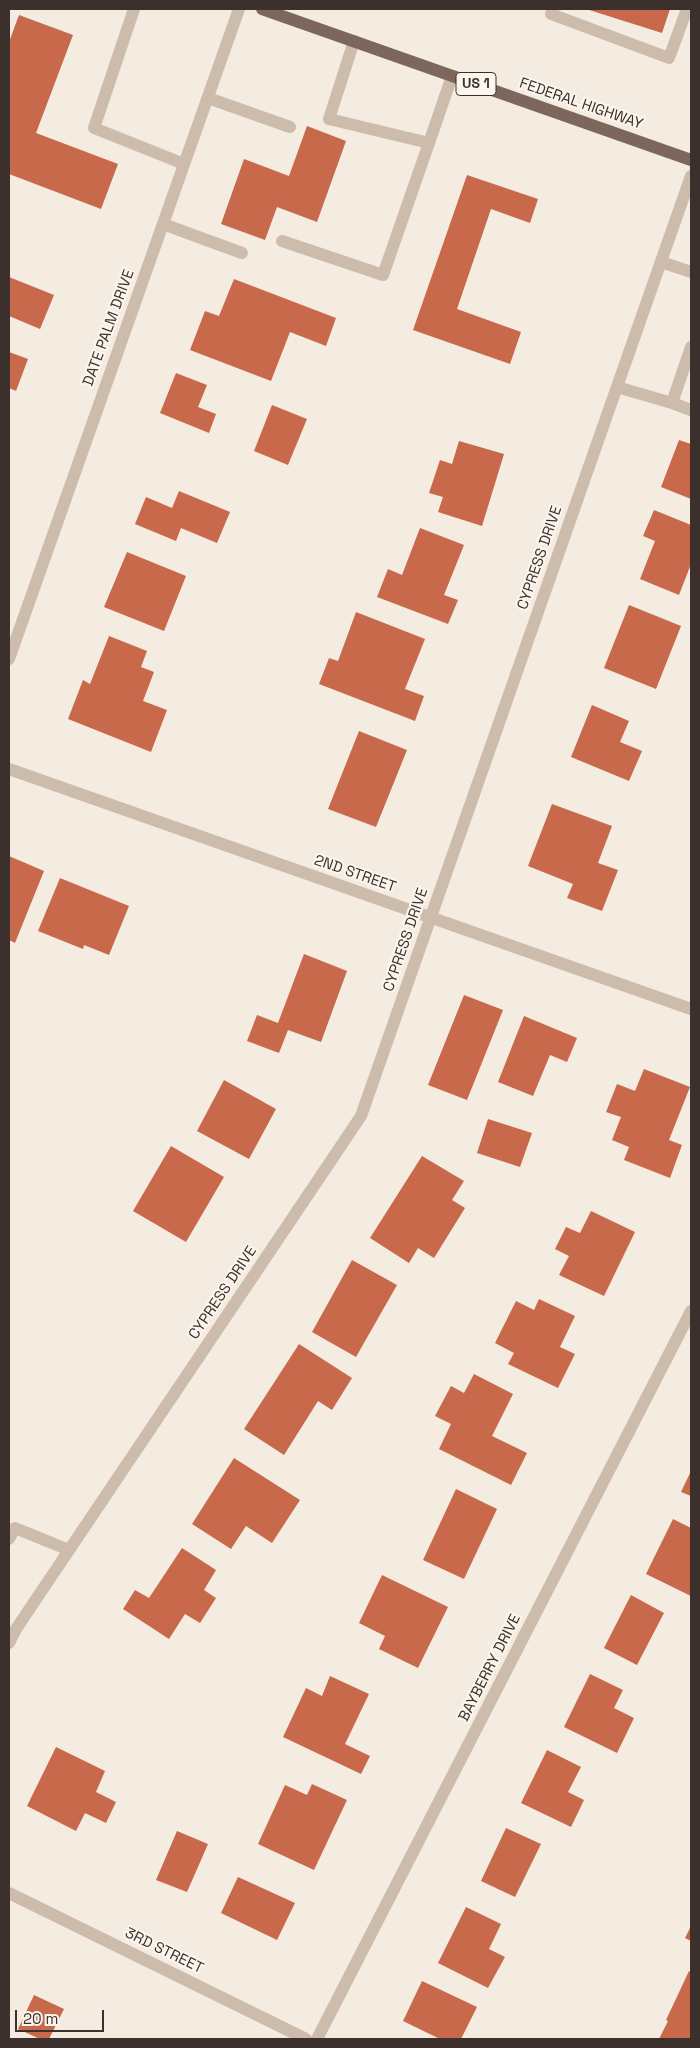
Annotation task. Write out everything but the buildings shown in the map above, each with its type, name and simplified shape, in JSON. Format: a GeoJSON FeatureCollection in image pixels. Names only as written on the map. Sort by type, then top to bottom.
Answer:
{"type":"FeatureCollection","features":[{"type":"Feature","properties":{"kind":"main road","name":"FEDERAL HIGHWAY"},"geometry":{"type":"LineString","coordinates":[[262,9],[691,160]]}},
{"type":"Feature","properties":{"kind":"street"},"geometry":{"type":"LineString","coordinates":[[134,9],[94,128],[184,164]]}},
{"type":"Feature","properties":{"kind":"street","name":"DATE PALM DRIVE"},"geometry":{"type":"LineString","coordinates":[[9,659],[239,9]]}},
{"type":"Feature","properties":{"kind":"street"},"geometry":{"type":"LineString","coordinates":[[553,9],[551,14],[669,58],[687,9]]}},
{"type":"Feature","properties":{"kind":"street"},"geometry":{"type":"LineString","coordinates":[[354,41],[328,119],[429,143]]}},
{"type":"Feature","properties":{"kind":"street"},"geometry":{"type":"LineString","coordinates":[[282,241],[383,275],[452,76]]}},
{"type":"Feature","properties":{"kind":"street"},"geometry":{"type":"LineString","coordinates":[[208,98],[290,127]]}},
{"type":"Feature","properties":{"kind":"street","name":"CYPRESS DRIVE"},"geometry":{"type":"LineString","coordinates":[[9,1643],[16,1629],[361,1116],[691,176]]}},
{"type":"Feature","properties":{"kind":"street"},"geometry":{"type":"LineString","coordinates":[[163,224],[242,253]]}},
{"type":"Feature","properties":{"kind":"street"},"geometry":{"type":"LineString","coordinates":[[661,262],[691,272]]}},
{"type":"Feature","properties":{"kind":"street"},"geometry":{"type":"LineString","coordinates":[[672,403],[691,347]]}},
{"type":"Feature","properties":{"kind":"street"},"geometry":{"type":"LineString","coordinates":[[617,387],[691,410]]}},
{"type":"Feature","properties":{"kind":"street","name":"2ND STREET"},"geometry":{"type":"LineString","coordinates":[[9,769],[691,1008]]}},
{"type":"Feature","properties":{"kind":"street","name":"BAYBERRY DRIVE"},"geometry":{"type":"LineString","coordinates":[[317,2039],[691,1311]]}},
{"type":"Feature","properties":{"kind":"street"},"geometry":{"type":"LineString","coordinates":[[11,1531],[69,1550]]}},
{"type":"Feature","properties":{"kind":"street","name":"3RD STREET"},"geometry":{"type":"LineString","coordinates":[[9,1893],[306,2039]]}}]}
